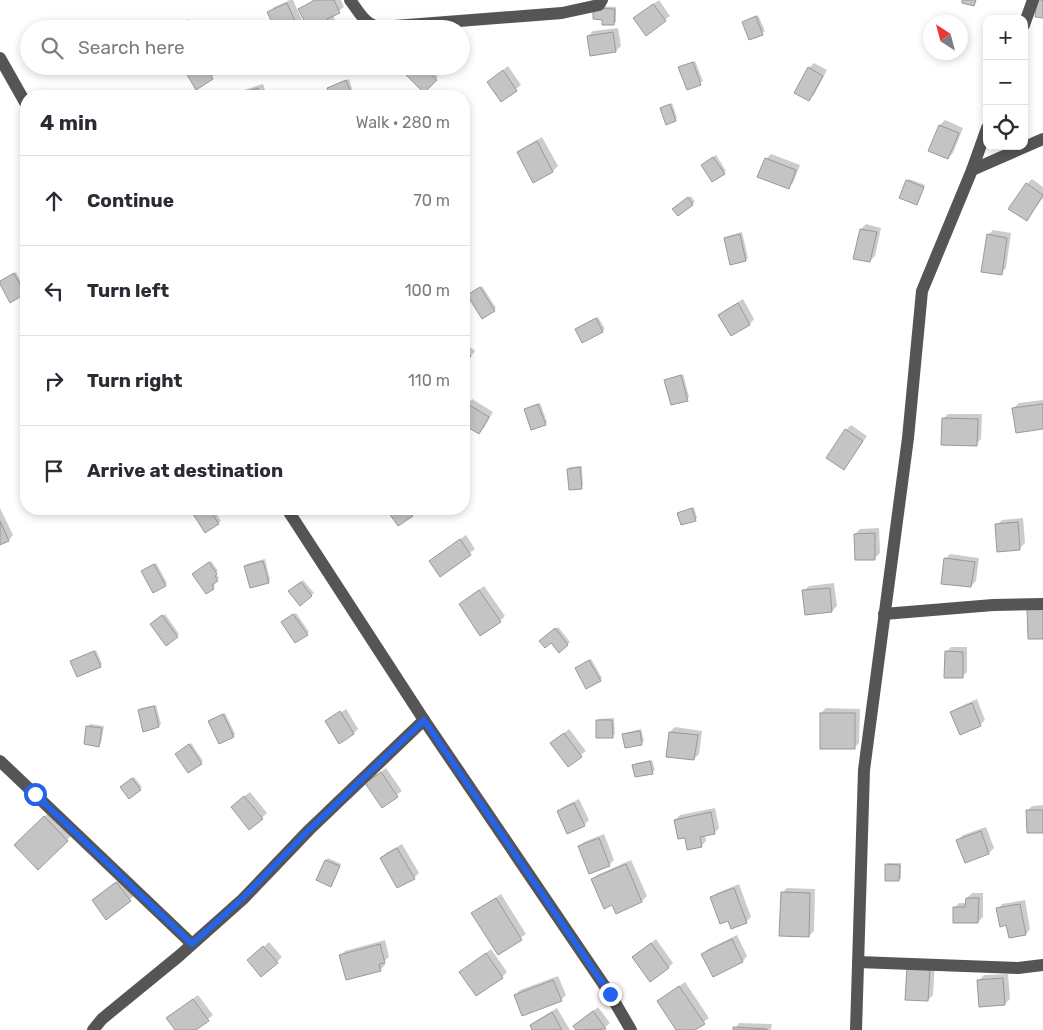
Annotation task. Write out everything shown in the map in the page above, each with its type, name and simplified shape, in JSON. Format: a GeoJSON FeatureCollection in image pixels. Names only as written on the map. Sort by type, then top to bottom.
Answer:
{"type":"FeatureCollection","features":[{"type":"Feature","properties":{"kind":"street"},"geometry":{"type":"LineString","coordinates":[[350,0],[365,20]]}},
{"type":"Feature","properties":{"kind":"street"},"geometry":{"type":"LineString","coordinates":[[470,20],[562,13],[599,5],[602,0]]}},
{"type":"Feature","properties":{"kind":"street"},"geometry":{"type":"LineString","coordinates":[[1028,15],[1033,0]]}},
{"type":"Feature","properties":{"kind":"street"},"geometry":{"type":"LineString","coordinates":[[0,58],[20,93]]}},
{"type":"Feature","properties":{"kind":"street"},"geometry":{"type":"LineString","coordinates":[[856,1030],[864,770],[908,438],[922,291],[983,139]]}},
{"type":"Feature","properties":{"kind":"street"},"geometry":{"type":"LineString","coordinates":[[972,170],[1043,139]]}},
{"type":"Feature","properties":{"kind":"street"},"geometry":{"type":"LineString","coordinates":[[291,515],[424,720],[610,994],[631,1030]]}},
{"type":"Feature","properties":{"kind":"street"},"geometry":{"type":"LineString","coordinates":[[884,614],[993,605],[1043,604]]}},
{"type":"Feature","properties":{"kind":"street"},"geometry":{"type":"LineString","coordinates":[[93,1030],[102,1019],[192,944],[242,899],[309,830],[424,720]]}},
{"type":"Feature","properties":{"kind":"street"},"geometry":{"type":"LineString","coordinates":[[0,761],[192,944]]}},
{"type":"Feature","properties":{"kind":"street"},"geometry":{"type":"LineString","coordinates":[[858,962],[1018,968],[1043,965]]}},
{"type":"Feature","properties":{"kind":"building"},"geometry":{"type":"Polygon","coordinates":[[[315,0],[334,0],[340,13],[328,20],[304,20],[298,9],[315,0]]]}},
{"type":"Feature","properties":{"kind":"building"},"geometry":{"type":"Polygon","coordinates":[[[962,0],[976,0],[974,6],[962,3],[962,0]]]}},
{"type":"Feature","properties":{"kind":"building"},"geometry":{"type":"Polygon","coordinates":[[[1037,0],[1043,0],[1043,18],[1035,17],[1037,0]]]}},
{"type":"Feature","properties":{"kind":"building"},"geometry":{"type":"Polygon","coordinates":[[[287,3],[294,20],[271,20],[267,12],[287,3]]]}},
{"type":"Feature","properties":{"kind":"building"},"geometry":{"type":"Polygon","coordinates":[[[653,4],[666,21],[646,36],[633,18],[653,4]]]}},
{"type":"Feature","properties":{"kind":"building"},"geometry":{"type":"Polygon","coordinates":[[[593,8],[615,9],[614,25],[602,25],[602,20],[593,19],[593,8]]]}},
{"type":"Feature","properties":{"kind":"building"},"geometry":{"type":"Polygon","coordinates":[[[756,16],[763,35],[749,40],[742,22],[756,16]]]}},
{"type":"Feature","properties":{"kind":"building"},"geometry":{"type":"Polygon","coordinates":[[[613,32],[616,52],[590,56],[587,36],[613,32]]]}},
{"type":"Feature","properties":{"kind":"building"},"geometry":{"type":"Polygon","coordinates":[[[693,62],[701,85],[687,90],[678,67],[693,62]]]}},
{"type":"Feature","properties":{"kind":"building"},"geometry":{"type":"Polygon","coordinates":[[[808,67],[823,76],[809,101],[794,93],[808,67]]]}},
{"type":"Feature","properties":{"kind":"building"},"geometry":{"type":"Polygon","coordinates":[[[503,70],[517,91],[501,102],[487,82],[503,70]]]}},
{"type":"Feature","properties":{"kind":"building"},"geometry":{"type":"Polygon","coordinates":[[[187,75],[211,75],[213,79],[196,90],[187,75]]]}},
{"type":"Feature","properties":{"kind":"building"},"geometry":{"type":"Polygon","coordinates":[[[406,75],[432,75],[437,80],[427,90],[421,90],[406,75]]]}},
{"type":"Feature","properties":{"kind":"building"},"geometry":{"type":"Polygon","coordinates":[[[346,80],[350,90],[328,90],[327,88],[346,80]]]}},
{"type":"Feature","properties":{"kind":"building"},"geometry":{"type":"Polygon","coordinates":[[[670,104],[676,121],[666,125],[660,108],[670,104]]]}},
{"type":"Feature","properties":{"kind":"building"},"geometry":{"type":"Polygon","coordinates":[[[939,125],[959,133],[948,159],[928,151],[939,125]]]}},
{"type":"Feature","properties":{"kind":"building"},"geometry":{"type":"Polygon","coordinates":[[[537,141],[553,172],[533,183],[517,152],[537,141]]]}},
{"type":"Feature","properties":{"kind":"building"},"geometry":{"type":"Polygon","coordinates":[[[713,157],[725,174],[712,182],[701,165],[713,157]]]}},
{"type":"Feature","properties":{"kind":"building"},"geometry":{"type":"Polygon","coordinates":[[[765,158],[796,170],[789,189],[757,177],[765,158]]]}},
{"type":"Feature","properties":{"kind":"building"},"geometry":{"type":"Polygon","coordinates":[[[906,180],[924,187],[917,205],[899,198],[906,180]]]}},
{"type":"Feature","properties":{"kind":"building"},"geometry":{"type":"Polygon","coordinates":[[[1026,183],[1043,195],[1027,221],[1008,209],[1026,183]]]}},
{"type":"Feature","properties":{"kind":"building"},"geometry":{"type":"Polygon","coordinates":[[[688,197],[693,205],[678,216],[672,209],[688,197]]]}},
{"type":"Feature","properties":{"kind":"building"},"geometry":{"type":"Polygon","coordinates":[[[860,229],[877,232],[870,262],[853,259],[860,229]]]}},
{"type":"Feature","properties":{"kind":"building"},"geometry":{"type":"Polygon","coordinates":[[[740,234],[746,261],[730,265],[724,238],[740,234]]]}},
{"type":"Feature","properties":{"kind":"building"},"geometry":{"type":"Polygon","coordinates":[[[987,234],[1007,238],[1002,275],[981,272],[987,234]]]}},
{"type":"Feature","properties":{"kind":"building"},"geometry":{"type":"Polygon","coordinates":[[[14,273],[20,284],[20,297],[10,303],[0,281],[14,273]]]}},
{"type":"Feature","properties":{"kind":"building"},"geometry":{"type":"Polygon","coordinates":[[[480,287],[495,311],[482,319],[470,300],[470,293],[480,287]]]}},
{"type":"Feature","properties":{"kind":"building"},"geometry":{"type":"Polygon","coordinates":[[[738,303],[750,325],[731,336],[718,315],[738,303]]]}},
{"type":"Feature","properties":{"kind":"building"},"geometry":{"type":"Polygon","coordinates":[[[596,318],[603,332],[582,343],[575,329],[596,318]]]}},
{"type":"Feature","properties":{"kind":"building"},"geometry":{"type":"Polygon","coordinates":[[[681,375],[688,401],[671,405],[664,380],[681,375]]]}},
{"type":"Feature","properties":{"kind":"building"},"geometry":{"type":"Polygon","coordinates":[[[538,404],[546,425],[531,430],[524,409],[538,404]]]}},
{"type":"Feature","properties":{"kind":"building"},"geometry":{"type":"Polygon","coordinates":[[[1043,404],[1043,429],[1016,433],[1012,408],[1043,404]]]}},
{"type":"Feature","properties":{"kind":"building"},"geometry":{"type":"Polygon","coordinates":[[[470,405],[489,417],[479,434],[470,429],[470,405]]]}},
{"type":"Feature","properties":{"kind":"building"},"geometry":{"type":"Polygon","coordinates":[[[942,418],[978,419],[977,446],[941,445],[942,418]]]}},
{"type":"Feature","properties":{"kind":"building"},"geometry":{"type":"Polygon","coordinates":[[[845,429],[863,441],[844,470],[826,458],[845,429]]]}},
{"type":"Feature","properties":{"kind":"building"},"geometry":{"type":"Polygon","coordinates":[[[580,467],[582,489],[569,490],[567,469],[580,467]]]}},
{"type":"Feature","properties":{"kind":"building"},"geometry":{"type":"Polygon","coordinates":[[[692,508],[696,521],[681,525],[677,513],[692,508]]]}},
{"type":"Feature","properties":{"kind":"building"},"geometry":{"type":"Polygon","coordinates":[[[194,515],[213,515],[219,524],[205,533],[194,515]]]}},
{"type":"Feature","properties":{"kind":"building"},"geometry":{"type":"Polygon","coordinates":[[[390,515],[412,515],[413,516],[398,526],[390,515]]]}},
{"type":"Feature","properties":{"kind":"building"},"geometry":{"type":"Polygon","coordinates":[[[0,521],[9,541],[0,545],[0,521]]]}},
{"type":"Feature","properties":{"kind":"building"},"geometry":{"type":"Polygon","coordinates":[[[1018,522],[1020,550],[997,552],[995,524],[1018,522]]]}},
{"type":"Feature","properties":{"kind":"building"},"geometry":{"type":"Polygon","coordinates":[[[875,533],[875,560],[855,560],[854,534],[875,533]]]}},
{"type":"Feature","properties":{"kind":"building"},"geometry":{"type":"Polygon","coordinates":[[[460,539],[471,555],[440,577],[429,561],[460,539]]]}},
{"type":"Feature","properties":{"kind":"building"},"geometry":{"type":"Polygon","coordinates":[[[944,558],[975,562],[971,587],[941,584],[944,558]]]}},
{"type":"Feature","properties":{"kind":"building"},"geometry":{"type":"Polygon","coordinates":[[[263,561],[269,583],[250,588],[244,566],[263,561]]]}},
{"type":"Feature","properties":{"kind":"building"},"geometry":{"type":"Polygon","coordinates":[[[209,562],[217,574],[215,576],[218,581],[212,585],[214,589],[206,594],[192,574],[209,562]]]}},
{"type":"Feature","properties":{"kind":"building"},"geometry":{"type":"Polygon","coordinates":[[[154,564],[166,586],[153,593],[141,571],[154,564]]]}},
{"type":"Feature","properties":{"kind":"building"},"geometry":{"type":"Polygon","coordinates":[[[301,582],[312,596],[300,606],[288,591],[301,582]]]}},
{"type":"Feature","properties":{"kind":"building"},"geometry":{"type":"Polygon","coordinates":[[[830,588],[832,612],[805,615],[802,590],[830,588]]]}},
{"type":"Feature","properties":{"kind":"building"},"geometry":{"type":"Polygon","coordinates":[[[479,590],[501,622],[480,636],[459,604],[479,590]]]}},
{"type":"Feature","properties":{"kind":"building"},"geometry":{"type":"Polygon","coordinates":[[[1027,609],[1043,609],[1043,639],[1028,639],[1027,609]]]}},
{"type":"Feature","properties":{"kind":"building"},"geometry":{"type":"Polygon","coordinates":[[[293,614],[308,635],[295,643],[281,622],[293,614]]]}},
{"type":"Feature","properties":{"kind":"building"},"geometry":{"type":"Polygon","coordinates":[[[162,615],[178,637],[166,646],[150,624],[162,615]]]}},
{"type":"Feature","properties":{"kind":"building"},"geometry":{"type":"Polygon","coordinates":[[[555,628],[568,645],[559,653],[551,643],[545,648],[539,641],[555,628]]]}},
{"type":"Feature","properties":{"kind":"building"},"geometry":{"type":"Polygon","coordinates":[[[94,651],[101,667],[77,677],[70,661],[94,651]]]}},
{"type":"Feature","properties":{"kind":"building"},"geometry":{"type":"Polygon","coordinates":[[[945,651],[963,652],[963,678],[944,678],[945,651]]]}},
{"type":"Feature","properties":{"kind":"building"},"geometry":{"type":"Polygon","coordinates":[[[589,660],[601,681],[586,689],[575,668],[589,660]]]}},
{"type":"Feature","properties":{"kind":"building"},"geometry":{"type":"Polygon","coordinates":[[[972,703],[981,726],[960,735],[950,712],[972,703]]]}},
{"type":"Feature","properties":{"kind":"building"},"geometry":{"type":"Polygon","coordinates":[[[154,706],[159,727],[143,732],[138,710],[154,706]]]}},
{"type":"Feature","properties":{"kind":"building"},"geometry":{"type":"Polygon","coordinates":[[[340,711],[354,734],[339,744],[325,721],[340,711]]]}},
{"type":"Feature","properties":{"kind":"building"},"geometry":{"type":"Polygon","coordinates":[[[820,713],[855,713],[855,749],[820,749],[820,713]]]}},
{"type":"Feature","properties":{"kind":"building"},"geometry":{"type":"Polygon","coordinates":[[[223,714],[234,737],[219,744],[208,721],[223,714]]]}},
{"type":"Feature","properties":{"kind":"building"},"geometry":{"type":"Polygon","coordinates":[[[596,720],[612,720],[613,738],[596,738],[596,720]]]}},
{"type":"Feature","properties":{"kind":"building"},"geometry":{"type":"Polygon","coordinates":[[[86,726],[102,728],[99,747],[84,744],[86,726]]]}},
{"type":"Feature","properties":{"kind":"building"},"geometry":{"type":"Polygon","coordinates":[[[640,731],[642,745],[625,748],[622,734],[640,731]]]}},
{"type":"Feature","properties":{"kind":"building"},"geometry":{"type":"Polygon","coordinates":[[[669,732],[698,735],[694,760],[666,757],[669,732]]]}},
{"type":"Feature","properties":{"kind":"building"},"geometry":{"type":"Polygon","coordinates":[[[564,733],[582,757],[568,767],[550,743],[564,733]]]}},
{"type":"Feature","properties":{"kind":"building"},"geometry":{"type":"Polygon","coordinates":[[[189,744],[202,764],[188,773],[175,754],[189,744]]]}},
{"type":"Feature","properties":{"kind":"building"},"geometry":{"type":"Polygon","coordinates":[[[650,761],[653,774],[635,777],[632,765],[650,761]]]}},
{"type":"Feature","properties":{"kind":"building"},"geometry":{"type":"Polygon","coordinates":[[[381,772],[398,797],[382,808],[365,783],[381,772]]]}},
{"type":"Feature","properties":{"kind":"building"},"geometry":{"type":"Polygon","coordinates":[[[132,778],[141,790],[129,799],[120,787],[132,778]]]}},
{"type":"Feature","properties":{"kind":"building"},"geometry":{"type":"Polygon","coordinates":[[[244,796],[263,819],[249,830],[231,807],[244,796]]]}},
{"type":"Feature","properties":{"kind":"building"},"geometry":{"type":"Polygon","coordinates":[[[574,803],[585,826],[567,834],[557,811],[574,803]]]}},
{"type":"Feature","properties":{"kind":"building"},"geometry":{"type":"Polygon","coordinates":[[[1026,810],[1043,810],[1043,833],[1027,833],[1026,810]]]}},
{"type":"Feature","properties":{"kind":"building"},"geometry":{"type":"Polygon","coordinates":[[[711,812],[715,834],[700,837],[702,847],[687,850],[685,838],[678,839],[674,820],[711,812]]]}},
{"type":"Feature","properties":{"kind":"building"},"geometry":{"type":"Polygon","coordinates":[[[44,816],[68,841],[38,870],[14,845],[44,816]]]}},
{"type":"Feature","properties":{"kind":"building"},"geometry":{"type":"Polygon","coordinates":[[[981,831],[989,854],[965,863],[956,840],[981,831]]]}},
{"type":"Feature","properties":{"kind":"building"},"geometry":{"type":"Polygon","coordinates":[[[599,838],[610,866],[589,874],[578,846],[599,838]]]}},
{"type":"Feature","properties":{"kind":"building"},"geometry":{"type":"Polygon","coordinates":[[[397,848],[415,879],[397,888],[380,858],[397,848]]]}},
{"type":"Feature","properties":{"kind":"building"},"geometry":{"type":"Polygon","coordinates":[[[325,860],[340,866],[331,887],[316,880],[325,860]]]}},
{"type":"Feature","properties":{"kind":"building"},"geometry":{"type":"Polygon","coordinates":[[[626,864],[642,902],[616,914],[612,905],[604,909],[591,879],[626,864]]]}},
{"type":"Feature","properties":{"kind":"building"},"geometry":{"type":"Polygon","coordinates":[[[885,864],[900,865],[899,881],[885,881],[885,864]]]}},
{"type":"Feature","properties":{"kind":"building"},"geometry":{"type":"Polygon","coordinates":[[[116,882],[131,901],[106,920],[92,900],[116,882]]]}},
{"type":"Feature","properties":{"kind":"building"},"geometry":{"type":"Polygon","coordinates":[[[734,888],[747,923],[731,929],[728,921],[720,924],[710,897],[734,888]]]}},
{"type":"Feature","properties":{"kind":"building"},"geometry":{"type":"Polygon","coordinates":[[[781,892],[810,893],[809,937],[779,936],[781,892]]]}},
{"type":"Feature","properties":{"kind":"building"},"geometry":{"type":"Polygon","coordinates":[[[496,898],[522,940],[498,955],[471,913],[496,898]]]}},
{"type":"Feature","properties":{"kind":"building"},"geometry":{"type":"Polygon","coordinates":[[[966,898],[979,898],[978,923],[953,923],[953,907],[965,907],[966,898]]]}},
{"type":"Feature","properties":{"kind":"building"},"geometry":{"type":"Polygon","coordinates":[[[1020,904],[1026,935],[1009,938],[1006,925],[1000,927],[996,908],[1020,904]]]}},
{"type":"Feature","properties":{"kind":"building"},"geometry":{"type":"Polygon","coordinates":[[[732,939],[743,962],[713,977],[701,954],[732,939]]]}},
{"type":"Feature","properties":{"kind":"building"},"geometry":{"type":"Polygon","coordinates":[[[651,943],[669,968],[650,982],[632,957],[651,943]]]}},
{"type":"Feature","properties":{"kind":"building"},"geometry":{"type":"Polygon","coordinates":[[[380,944],[385,963],[379,964],[381,971],[346,980],[339,955],[380,944]]]}},
{"type":"Feature","properties":{"kind":"building"},"geometry":{"type":"Polygon","coordinates":[[[263,946],[278,963],[261,977],[247,960],[263,946]]]}},
{"type":"Feature","properties":{"kind":"building"},"geometry":{"type":"Polygon","coordinates":[[[486,953],[503,978],[476,996],[459,972],[486,953]]]}},
{"type":"Feature","properties":{"kind":"building"},"geometry":{"type":"Polygon","coordinates":[[[907,966],[930,967],[928,1001],[905,1000],[907,966]]]}},
{"type":"Feature","properties":{"kind":"building"},"geometry":{"type":"Polygon","coordinates":[[[1003,978],[1005,1005],[979,1007],[977,980],[1003,978]]]}},
{"type":"Feature","properties":{"kind":"building"},"geometry":{"type":"Polygon","coordinates":[[[553,980],[562,1001],[522,1016],[514,995],[553,980]]]}},
{"type":"Feature","properties":{"kind":"building"},"geometry":{"type":"Polygon","coordinates":[[[679,986],[705,1024],[695,1030],[676,1030],[657,1001],[679,986]]]}},
{"type":"Feature","properties":{"kind":"building"},"geometry":{"type":"Polygon","coordinates":[[[193,999],[209,1021],[196,1030],[175,1030],[166,1018],[193,999]]]}},
{"type":"Feature","properties":{"kind":"building"},"geometry":{"type":"Polygon","coordinates":[[[593,1011],[606,1029],[576,1030],[573,1026],[593,1011]]]}},
{"type":"Feature","properties":{"kind":"building"},"geometry":{"type":"Polygon","coordinates":[[[552,1012],[562,1030],[532,1030],[530,1025],[552,1012]]]}},
{"type":"Feature","properties":{"kind":"building"},"geometry":{"type":"Polygon","coordinates":[[[733,1027],[767,1029],[767,1030],[733,1030],[733,1027]]]}},
{"type":"Feature","properties":{"kind":"route"},"geometry":{"type":"LineString","coordinates":[[35,794],[192,944],[242,899],[376,764],[424,720],[610,994]]}}]}
